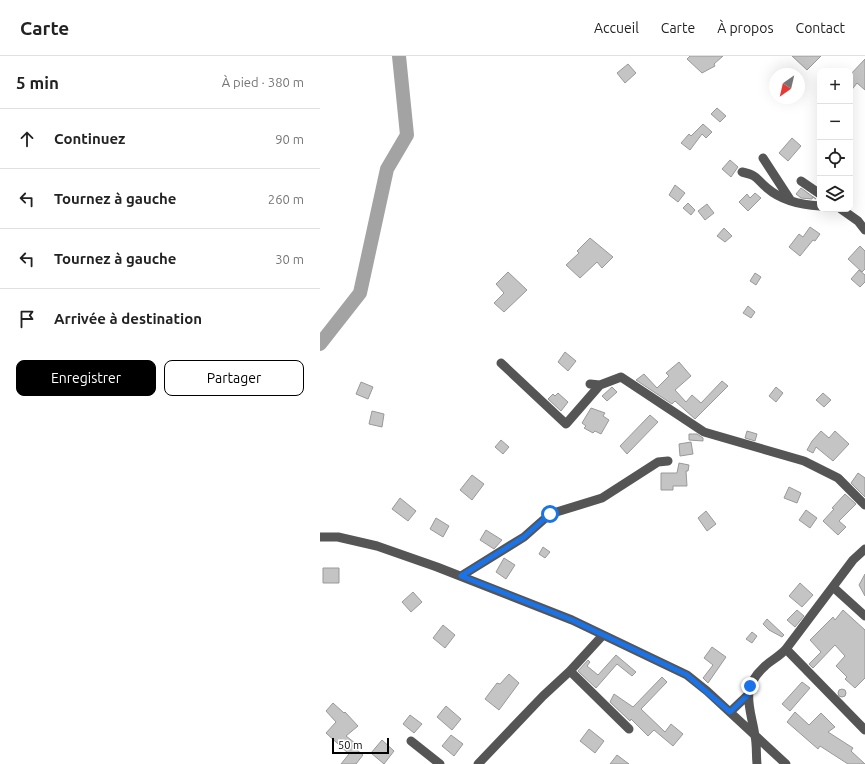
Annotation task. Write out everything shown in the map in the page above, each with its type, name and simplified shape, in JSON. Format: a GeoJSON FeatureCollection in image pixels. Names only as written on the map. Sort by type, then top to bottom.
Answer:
{"type":"FeatureCollection","features":[{"type":"Feature","properties":{"kind":"street"},"geometry":{"type":"LineString","coordinates":[[763,158],[791,201]]}},
{"type":"Feature","properties":{"kind":"street"},"geometry":{"type":"LineString","coordinates":[[742,172],[755,175],[767,188],[785,199],[817,205]]}},
{"type":"Feature","properties":{"kind":"street"},"geometry":{"type":"LineString","coordinates":[[801,181],[817,192]]}},
{"type":"Feature","properties":{"kind":"street"},"geometry":{"type":"LineString","coordinates":[[845,212],[858,221],[865,230]]}},
{"type":"Feature","properties":{"kind":"street"},"geometry":{"type":"LineString","coordinates":[[501,363],[566,424],[600,385]]}},
{"type":"Feature","properties":{"kind":"street"},"geometry":{"type":"LineString","coordinates":[[590,384],[600,385],[622,377],[704,432],[804,460],[838,478],[865,505]]}},
{"type":"Feature","properties":{"kind":"street"},"geometry":{"type":"LineString","coordinates":[[461,576],[524,537],[550,514],[602,498],[658,462],[668,461]]}},
{"type":"Feature","properties":{"kind":"street"},"geometry":{"type":"LineString","coordinates":[[320,537],[338,537],[377,546],[461,576],[572,620],[687,675],[730,712],[786,764]]}},
{"type":"Feature","properties":{"kind":"street"},"geometry":{"type":"LineString","coordinates":[[757,764],[755,736],[748,702],[750,686],[764,667],[786,649],[853,560],[865,549]]}},
{"type":"Feature","properties":{"kind":"street"},"geometry":{"type":"LineString","coordinates":[[833,588],[865,616]]}},
{"type":"Feature","properties":{"kind":"street"},"geometry":{"type":"LineString","coordinates":[[478,764],[543,696],[570,671],[603,635]]}},
{"type":"Feature","properties":{"kind":"street"},"geometry":{"type":"LineString","coordinates":[[786,649],[865,730]]}},
{"type":"Feature","properties":{"kind":"street"},"geometry":{"type":"LineString","coordinates":[[570,671],[629,730]]}},
{"type":"Feature","properties":{"kind":"street"},"geometry":{"type":"LineString","coordinates":[[730,712],[749,694]]}},
{"type":"Feature","properties":{"kind":"street"},"geometry":{"type":"LineString","coordinates":[[411,741],[440,764]]}},
{"type":"Feature","properties":{"kind":"building"},"geometry":{"type":"Polygon","coordinates":[[[690,56],[723,56],[714,64],[715,66],[702,73],[687,59],[690,56]]]}},
{"type":"Feature","properties":{"kind":"building"},"geometry":{"type":"Polygon","coordinates":[[[792,56],[821,56],[807,70],[792,56]]]}},
{"type":"Feature","properties":{"kind":"building"},"geometry":{"type":"Polygon","coordinates":[[[865,59],[865,90],[857,83],[853,88],[853,72],[865,59]]]}},
{"type":"Feature","properties":{"kind":"building"},"geometry":{"type":"Polygon","coordinates":[[[628,64],[636,73],[625,83],[617,73],[628,64]]]}},
{"type":"Feature","properties":{"kind":"building"},"geometry":{"type":"Polygon","coordinates":[[[717,108],[726,116],[720,122],[711,114],[717,108]]]}},
{"type":"Feature","properties":{"kind":"building"},"geometry":{"type":"Polygon","coordinates":[[[703,124],[712,132],[706,138],[702,134],[690,150],[681,143],[689,134],[691,136],[703,124]]]}},
{"type":"Feature","properties":{"kind":"building"},"geometry":{"type":"Polygon","coordinates":[[[792,138],[801,146],[788,161],[779,153],[792,138]]]}},
{"type":"Feature","properties":{"kind":"building"},"geometry":{"type":"Polygon","coordinates":[[[730,160],[738,167],[731,177],[722,169],[730,160]]]}},
{"type":"Feature","properties":{"kind":"building"},"geometry":{"type":"Polygon","coordinates":[[[675,185],[685,193],[678,202],[669,195],[675,185]]]}},
{"type":"Feature","properties":{"kind":"building"},"geometry":{"type":"Polygon","coordinates":[[[801,188],[816,199],[813,197],[812,199],[801,198],[796,194],[801,188]]]}},
{"type":"Feature","properties":{"kind":"building"},"geometry":{"type":"Polygon","coordinates":[[[755,193],[761,198],[748,211],[739,202],[747,194],[750,198],[755,193]]]}},
{"type":"Feature","properties":{"kind":"building"},"geometry":{"type":"Polygon","coordinates":[[[688,203],[695,210],[691,215],[683,208],[688,203]]]}},
{"type":"Feature","properties":{"kind":"building"},"geometry":{"type":"Polygon","coordinates":[[[707,204],[714,213],[705,220],[698,211],[707,204]]]}},
{"type":"Feature","properties":{"kind":"building"},"geometry":{"type":"Polygon","coordinates":[[[810,227],[820,234],[800,256],[789,247],[799,234],[803,237],[810,227]]]}},
{"type":"Feature","properties":{"kind":"building"},"geometry":{"type":"Polygon","coordinates":[[[724,228],[732,236],[725,242],[717,236],[724,228]]]}},
{"type":"Feature","properties":{"kind":"building"},"geometry":{"type":"Polygon","coordinates":[[[590,238],[613,257],[602,268],[597,262],[580,278],[566,265],[579,253],[577,251],[590,238]]]}},
{"type":"Feature","properties":{"kind":"building"},"geometry":{"type":"Polygon","coordinates":[[[860,246],[865,251],[865,269],[862,272],[848,259],[860,246]]]}},
{"type":"Feature","properties":{"kind":"building"},"geometry":{"type":"Polygon","coordinates":[[[859,270],[865,275],[865,282],[860,287],[851,279],[859,270]]]}},
{"type":"Feature","properties":{"kind":"building"},"geometry":{"type":"Polygon","coordinates":[[[508,272],[527,290],[504,312],[494,303],[504,293],[496,284],[508,272]]]}},
{"type":"Feature","properties":{"kind":"building"},"geometry":{"type":"Polygon","coordinates":[[[755,273],[761,277],[756,285],[750,281],[755,273]]]}},
{"type":"Feature","properties":{"kind":"building"},"geometry":{"type":"Polygon","coordinates":[[[748,306],[755,312],[751,318],[743,313],[748,306]]]}},
{"type":"Feature","properties":{"kind":"building"},"geometry":{"type":"Polygon","coordinates":[[[565,352],[576,361],[568,371],[558,362],[565,352]]]}},
{"type":"Feature","properties":{"kind":"building"},"geometry":{"type":"Polygon","coordinates":[[[679,362],[691,376],[675,390],[686,402],[692,395],[701,403],[722,381],[728,386],[695,419],[675,401],[672,404],[636,380],[644,374],[657,388],[669,376],[666,373],[679,362]]]}},
{"type":"Feature","properties":{"kind":"building"},"geometry":{"type":"Polygon","coordinates":[[[361,382],[373,387],[368,399],[356,394],[361,382]]]}},
{"type":"Feature","properties":{"kind":"building"},"geometry":{"type":"Polygon","coordinates":[[[612,387],[617,392],[607,401],[602,396],[612,387]]]}},
{"type":"Feature","properties":{"kind":"building"},"geometry":{"type":"Polygon","coordinates":[[[776,387],[783,393],[776,402],[769,396],[776,387]]]}},
{"type":"Feature","properties":{"kind":"building"},"geometry":{"type":"Polygon","coordinates":[[[558,393],[568,402],[561,411],[548,399],[553,394],[555,396],[558,393]]]}},
{"type":"Feature","properties":{"kind":"building"},"geometry":{"type":"Polygon","coordinates":[[[823,393],[831,400],[824,407],[816,400],[823,393]]]}},
{"type":"Feature","properties":{"kind":"building"},"geometry":{"type":"Polygon","coordinates":[[[591,408],[605,413],[603,416],[609,420],[601,434],[595,431],[593,433],[584,428],[586,426],[582,423],[591,408]]]}},
{"type":"Feature","properties":{"kind":"building"},"geometry":{"type":"Polygon","coordinates":[[[372,411],[384,414],[382,427],[369,424],[372,411]]]}},
{"type":"Feature","properties":{"kind":"building"},"geometry":{"type":"Polygon","coordinates":[[[650,415],[658,422],[627,454],[620,446],[650,415]]]}},
{"type":"Feature","properties":{"kind":"building"},"geometry":{"type":"Polygon","coordinates":[[[747,431],[757,434],[755,441],[745,438],[747,431]]]}},
{"type":"Feature","properties":{"kind":"building"},"geometry":{"type":"Polygon","coordinates":[[[821,431],[829,438],[835,431],[849,444],[833,461],[816,447],[813,453],[807,450],[812,441],[821,431]]]}},
{"type":"Feature","properties":{"kind":"building"},"geometry":{"type":"Polygon","coordinates":[[[689,434],[697,434],[703,438],[703,441],[689,440],[689,434]]]}},
{"type":"Feature","properties":{"kind":"building"},"geometry":{"type":"Polygon","coordinates":[[[501,440],[509,447],[503,454],[495,447],[501,440]]]}},
{"type":"Feature","properties":{"kind":"building"},"geometry":{"type":"Polygon","coordinates":[[[691,442],[693,454],[680,456],[679,444],[691,442]]]}},
{"type":"Feature","properties":{"kind":"building"},"geometry":{"type":"Polygon","coordinates":[[[679,463],[689,465],[688,471],[686,471],[687,486],[673,486],[673,490],[661,490],[661,473],[677,473],[679,463]]]}},
{"type":"Feature","properties":{"kind":"building"},"geometry":{"type":"Polygon","coordinates":[[[858,473],[865,478],[865,497],[851,483],[858,473]]]}},
{"type":"Feature","properties":{"kind":"building"},"geometry":{"type":"Polygon","coordinates":[[[472,475],[484,484],[472,500],[460,490],[472,475]]]}},
{"type":"Feature","properties":{"kind":"building"},"geometry":{"type":"Polygon","coordinates":[[[789,487],[801,493],[797,503],[784,498],[789,487]]]}},
{"type":"Feature","properties":{"kind":"building"},"geometry":{"type":"Polygon","coordinates":[[[845,494],[856,504],[839,521],[846,527],[838,535],[823,521],[834,509],[832,508],[845,494]]]}},
{"type":"Feature","properties":{"kind":"building"},"geometry":{"type":"Polygon","coordinates":[[[400,498],[416,511],[408,521],[392,509],[400,498]]]}},
{"type":"Feature","properties":{"kind":"building"},"geometry":{"type":"Polygon","coordinates":[[[806,510],[817,518],[810,528],[799,520],[806,510]]]}},
{"type":"Feature","properties":{"kind":"building"},"geometry":{"type":"Polygon","coordinates":[[[706,511],[716,524],[707,531],[698,518],[706,511]]]}},
{"type":"Feature","properties":{"kind":"building"},"geometry":{"type":"Polygon","coordinates":[[[436,518],[449,526],[443,537],[430,529],[436,518]]]}},
{"type":"Feature","properties":{"kind":"building"},"geometry":{"type":"Polygon","coordinates":[[[486,530],[502,540],[494,549],[480,540],[486,530]]]}},
{"type":"Feature","properties":{"kind":"building"},"geometry":{"type":"Polygon","coordinates":[[[543,547],[550,552],[545,558],[539,554],[543,547]]]}},
{"type":"Feature","properties":{"kind":"building"},"geometry":{"type":"Polygon","coordinates":[[[504,558],[515,565],[506,579],[496,572],[504,558]]]}},
{"type":"Feature","properties":{"kind":"building"},"geometry":{"type":"Polygon","coordinates":[[[323,568],[339,568],[339,583],[323,583],[323,568]]]}},
{"type":"Feature","properties":{"kind":"building"},"geometry":{"type":"Polygon","coordinates":[[[865,574],[865,596],[859,585],[865,574]]]}},
{"type":"Feature","properties":{"kind":"building"},"geometry":{"type":"Polygon","coordinates":[[[800,583],[813,595],[802,607],[789,596],[800,583]]]}},
{"type":"Feature","properties":{"kind":"building"},"geometry":{"type":"Polygon","coordinates":[[[413,592],[422,602],[411,612],[402,602],[413,592]]]}},
{"type":"Feature","properties":{"kind":"building"},"geometry":{"type":"Polygon","coordinates":[[[797,610],[804,616],[795,627],[787,620],[797,610]]]}},
{"type":"Feature","properties":{"kind":"building"},"geometry":{"type":"Polygon","coordinates":[[[843,610],[865,630],[865,678],[855,688],[845,679],[847,677],[836,666],[845,656],[835,645],[813,668],[809,664],[821,652],[810,640],[833,617],[835,620],[843,610]]]}},
{"type":"Feature","properties":{"kind":"building"},"geometry":{"type":"Polygon","coordinates":[[[767,619],[784,635],[782,637],[769,630],[763,624],[767,619]]]}},
{"type":"Feature","properties":{"kind":"building"},"geometry":{"type":"Polygon","coordinates":[[[443,625],[455,635],[445,648],[433,638],[443,625]]]}},
{"type":"Feature","properties":{"kind":"building"},"geometry":{"type":"Polygon","coordinates":[[[752,632],[757,636],[752,643],[746,639],[752,632]]]}},
{"type":"Feature","properties":{"kind":"building"},"geometry":{"type":"Polygon","coordinates":[[[712,647],[726,657],[708,683],[703,678],[713,665],[704,658],[712,647]]]}},
{"type":"Feature","properties":{"kind":"building"},"geometry":{"type":"Polygon","coordinates":[[[616,655],[636,672],[632,676],[617,664],[596,688],[578,671],[588,660],[590,662],[587,666],[598,675],[616,655]]]}},
{"type":"Feature","properties":{"kind":"building"},"geometry":{"type":"Polygon","coordinates":[[[509,674],[519,683],[499,710],[485,699],[497,683],[500,684],[509,674]]]}},
{"type":"Feature","properties":{"kind":"building"},"geometry":{"type":"Polygon","coordinates":[[[662,677],[667,682],[641,709],[665,732],[671,724],[683,734],[673,746],[654,730],[648,736],[631,719],[630,721],[610,702],[614,694],[633,707],[662,677]]]}},
{"type":"Feature","properties":{"kind":"building"},"geometry":{"type":"Polygon","coordinates":[[[802,682],[810,688],[790,711],[782,704],[802,682]]]}},
{"type":"Feature","properties":{"kind":"building"},"geometry":{"type":"Polygon","coordinates":[[[840,689],[844,689],[846,693],[844,697],[840,697],[838,695],[838,691],[840,689]]]}},
{"type":"Feature","properties":{"kind":"building"},"geometry":{"type":"Polygon","coordinates":[[[333,703],[344,713],[345,712],[358,726],[346,736],[355,743],[352,746],[363,755],[356,764],[341,764],[349,754],[326,733],[336,722],[326,711],[333,703]]]}},
{"type":"Feature","properties":{"kind":"building"},"geometry":{"type":"Polygon","coordinates":[[[446,706],[461,719],[452,730],[437,717],[446,706]]]}},
{"type":"Feature","properties":{"kind":"building"},"geometry":{"type":"Polygon","coordinates":[[[795,712],[809,725],[821,713],[835,727],[828,732],[853,748],[851,751],[865,764],[848,764],[820,746],[818,749],[787,722],[795,712]]]}},
{"type":"Feature","properties":{"kind":"building"},"geometry":{"type":"Polygon","coordinates":[[[410,715],[422,724],[414,733],[403,724],[410,715]]]}},
{"type":"Feature","properties":{"kind":"building"},"geometry":{"type":"Polygon","coordinates":[[[589,729],[604,741],[595,753],[580,741],[589,729]]]}},
{"type":"Feature","properties":{"kind":"building"},"geometry":{"type":"Polygon","coordinates":[[[451,735],[463,744],[454,756],[442,746],[451,735]]]}},
{"type":"Feature","properties":{"kind":"building"},"geometry":{"type":"Polygon","coordinates":[[[382,740],[394,751],[384,764],[371,753],[382,740]]]}},
{"type":"Feature","properties":{"kind":"building"},"geometry":{"type":"Polygon","coordinates":[[[617,755],[629,764],[610,764],[617,755]]]}},
{"type":"Feature","properties":{"kind":"waterway"},"geometry":{"type":"LineString","coordinates":[[320,344],[360,293],[387,169],[407,135],[399,56]]}},
{"type":"Feature","properties":{"kind":"route"},"geometry":{"type":"LineString","coordinates":[[550,514],[524,537],[461,576],[572,620],[687,675],[730,712],[749,694],[750,686]]}}]}
